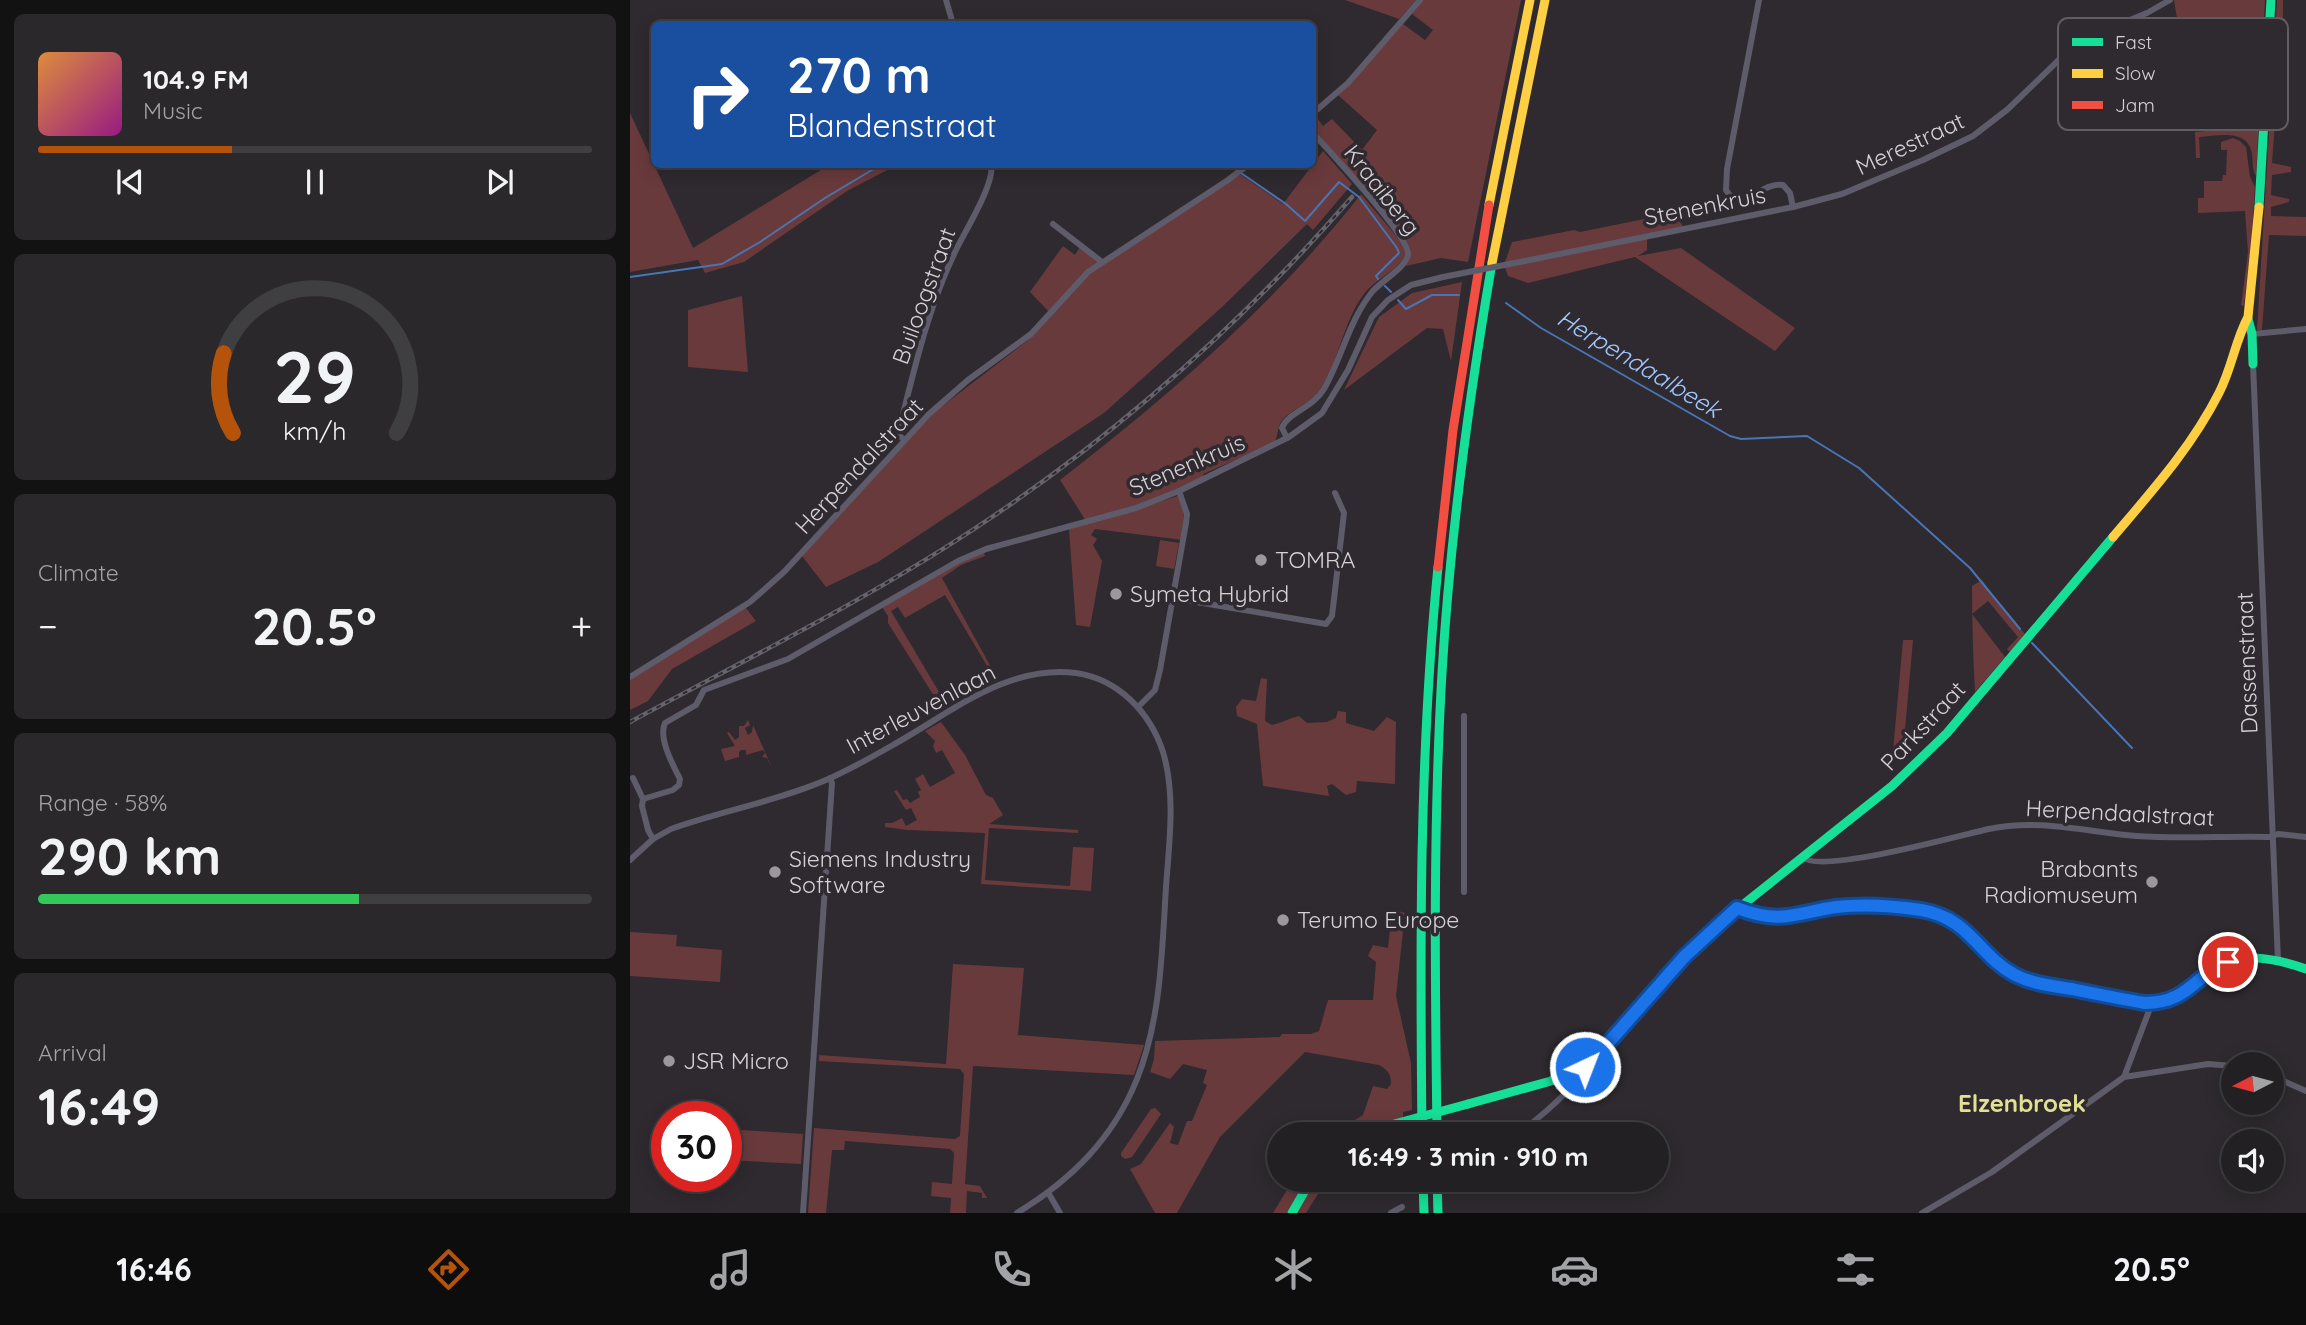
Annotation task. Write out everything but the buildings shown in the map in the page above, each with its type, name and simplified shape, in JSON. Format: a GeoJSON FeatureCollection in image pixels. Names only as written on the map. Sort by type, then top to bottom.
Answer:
{"type":"FeatureCollection","features":[{"type":"Feature","properties":{"kind":"main road"},"geometry":{"type":"LineString","coordinates":[[1422,1122],[1422,834],[1427,696],[1439,542],[1467,320],[1498,150],[1530,0]]}},
{"type":"Feature","properties":{"kind":"main road"},"geometry":{"type":"LineString","coordinates":[[1437,1122],[1436,835],[1441,697],[1450,580],[1466,425],[1479,334],[1511,153],[1545,0]]}},
{"type":"Feature","properties":{"kind":"main road"},"geometry":{"type":"LineString","coordinates":[[2270,18],[2271,0]]}},
{"type":"Feature","properties":{"kind":"main road"},"geometry":{"type":"LineString","coordinates":[[2244,353],[2249,331],[2248,319],[2256,261],[2264,130]]}},
{"type":"Feature","properties":{"kind":"main road"},"geometry":{"type":"LineString","coordinates":[[2244,353],[2249,331]]}},
{"type":"Feature","properties":{"kind":"main road","name":"Parkstraat"},"geometry":{"type":"LineString","coordinates":[[1402,1122],[1543,1084],[1583,1064],[1610,1041],[1684,957],[1737,908],[1892,786],[1964,713],[2184,453],[2211,410],[2232,362],[2244,353]]}},
{"type":"Feature","properties":{"kind":"main road","name":"Dassenstraat"},"geometry":{"type":"LineString","coordinates":[[2244,353],[2253,365]]}},
{"type":"Feature","properties":{"kind":"main road"},"geometry":{"type":"LineString","coordinates":[[1737,908],[1763,916],[1782,918],[1837,907],[1928,911],[1962,927],[2000,965],[2025,979],[2093,994],[2152,1003],[2181,995],[2213,970],[2232,961],[2255,958],[2306,969]]}},
{"type":"Feature","properties":{"kind":"main road"},"geometry":{"type":"LineString","coordinates":[[1292,1213],[1304,1192]]}},
{"type":"Feature","properties":{"kind":"main road"},"geometry":{"type":"LineString","coordinates":[[1423,1192],[1424,1213]]}},
{"type":"Feature","properties":{"kind":"main road"},"geometry":{"type":"LineString","coordinates":[[1437,1192],[1438,1213]]}},
{"type":"Feature","properties":{"kind":"street"},"geometry":{"type":"LineString","coordinates":[[946,0],[952,21]]}},
{"type":"Feature","properties":{"kind":"street"},"geometry":{"type":"LineString","coordinates":[[1316,111],[1348,83],[1420,0]]}},
{"type":"Feature","properties":{"kind":"street"},"geometry":{"type":"LineString","coordinates":[[1759,0],[1727,169],[1727,190],[1731,197],[1737,199],[1770,186],[1783,185],[1790,193],[1793,207]]}},
{"type":"Feature","properties":{"kind":"street","name":"Merestraat"},"geometry":{"type":"LineString","coordinates":[[2135,18],[2170,0]]}},
{"type":"Feature","properties":{"kind":"street","name":"Merestraat"},"geometry":{"type":"LineString","coordinates":[[1793,207],[1842,194],[1955,146],[1990,124],[2058,61]]}},
{"type":"Feature","properties":{"kind":"street","name":"Kraaiberg"},"geometry":{"type":"LineString","coordinates":[[1287,438],[1282,428],[1284,422],[1312,404],[1323,391],[1364,303],[1374,290],[1403,265],[1409,252],[1400,236],[1316,137]]}},
{"type":"Feature","properties":{"kind":"street","name":"Builoogstraat"},"geometry":{"type":"LineString","coordinates":[[904,440],[898,433],[918,353],[955,251],[985,191],[991,168]]}},
{"type":"Feature","properties":{"kind":"street","name":"Herpendalstraat"},"geometry":{"type":"LineString","coordinates":[[630,677],[750,603],[784,572],[929,414],[968,380],[1031,334],[1088,272],[1244,168]]}},
{"type":"Feature","properties":{"kind":"street","name":"Stenenkruis"},"geometry":{"type":"LineString","coordinates":[[643,799],[673,790],[679,785],[680,779],[664,738],[663,727],[665,723],[696,705],[708,688],[788,659],[958,561],[986,549],[1098,520],[1180,491],[1287,438],[1322,413],[1348,370],[1372,317],[1388,300],[1411,285],[1793,207]]}},
{"type":"Feature","properties":{"kind":"street"},"geometry":{"type":"LineString","coordinates":[[1053,224],[1102,262]]}},
{"type":"Feature","properties":{"kind":"street"},"geometry":{"type":"LineString","coordinates":[[2249,331],[2306,329]]}},
{"type":"Feature","properties":{"kind":"street","name":"Dassenstraat"},"geometry":{"type":"LineString","coordinates":[[2253,365],[2278,961]]}},
{"type":"Feature","properties":{"kind":"street"},"geometry":{"type":"LineString","coordinates":[[1138,707],[1155,690],[1173,598],[1186,514],[1180,491]]}},
{"type":"Feature","properties":{"kind":"street"},"geometry":{"type":"LineString","coordinates":[[1173,598],[1326,624],[1332,616],[1344,513],[1335,493]]}},
{"type":"Feature","properties":{"kind":"street","name":"Interleuvenlaan"},"geometry":{"type":"LineString","coordinates":[[803,1213],[830,817],[830,778],[1006,682],[1057,672],[1094,677],[1120,690],[1138,707],[1155,734],[1163,754],[1169,801],[1169,841],[1162,958],[1153,1024],[1138,1079],[1115,1122],[1088,1158],[1049,1194],[1017,1213]]}},
{"type":"Feature","properties":{"kind":"street"},"geometry":{"type":"LineString","coordinates":[[1464,716],[1464,892]]}},
{"type":"Feature","properties":{"kind":"street"},"geometry":{"type":"LineString","coordinates":[[633,778],[643,799],[642,806],[653,839]]}},
{"type":"Feature","properties":{"kind":"street"},"geometry":{"type":"LineString","coordinates":[[630,860],[653,839],[671,829],[830,778]]}},
{"type":"Feature","properties":{"kind":"street","name":"Herpendaalstraat"},"geometry":{"type":"LineString","coordinates":[[1802,857],[1810,862],[1860,857],[1911,848],[1990,828],[2017,825],[2073,826],[2136,836],[2278,834],[2306,837]]}},
{"type":"Feature","properties":{"kind":"street"},"geometry":{"type":"LineString","coordinates":[[2124,1077],[2152,1003]]}},
{"type":"Feature","properties":{"kind":"street","name":"Parkstraat"},"geometry":{"type":"LineString","coordinates":[[1533,1122],[1581,1075],[1585,1067],[1583,1064]]}},
{"type":"Feature","properties":{"kind":"street"},"geometry":{"type":"LineString","coordinates":[[1922,1213],[1992,1172],[2124,1077],[2207,1064],[2221,1065]]}},
{"type":"Feature","properties":{"kind":"street"},"geometry":{"type":"LineString","coordinates":[[2284,1081],[2306,1091]]}},
{"type":"Feature","properties":{"kind":"street"},"geometry":{"type":"LineString","coordinates":[[1049,1194],[1060,1213]]}},
{"type":"Feature","properties":{"kind":"street"},"geometry":{"type":"LineString","coordinates":[[1391,1213],[1402,1207]]}},
{"type":"Feature","properties":{"kind":"shaded area"},"geometry":{"type":"Polygon","coordinates":[[[1345,0],[1416,0],[1399,19],[1345,0]]]}},
{"type":"Feature","properties":{"kind":"shaded area"},"geometry":{"type":"Polygon","coordinates":[[[1423,0],[1521,0],[1468,262],[1441,258],[1406,266],[1410,252],[1405,239],[1316,132],[1316,116],[1323,126],[1332,119],[1362,150],[1377,130],[1338,95],[1403,24],[1425,40],[1433,30],[1412,14],[1423,0]]]}},
{"type":"Feature","properties":{"kind":"shaded area"},"geometry":{"type":"Polygon","coordinates":[[[2174,0],[2265,0],[2264,18],[2177,18],[2174,0]]]}},
{"type":"Feature","properties":{"kind":"shaded area"},"geometry":{"type":"Polygon","coordinates":[[[2277,0],[2283,0],[2283,18],[2276,18],[2277,0]]]}},
{"type":"Feature","properties":{"kind":"shaded area"},"geometry":{"type":"Polygon","coordinates":[[[630,113],[651,158],[651,168],[656,168],[693,248],[824,168],[891,168],[847,191],[744,262],[705,273],[698,260],[630,272],[630,113]]]}},
{"type":"Feature","properties":{"kind":"shaded area"},"geometry":{"type":"Polygon","coordinates":[[[2258,130],[2256,176],[2252,154],[2245,140],[2231,135],[2199,137],[2200,158],[2196,158],[2195,132],[2258,130]]]}},
{"type":"Feature","properties":{"kind":"shaded area"},"geometry":{"type":"Polygon","coordinates":[[[2269,130],[2274,130],[2272,163],[2291,167],[2291,172],[2272,175],[2271,195],[2289,199],[2289,202],[2271,207],[2271,216],[2306,217],[2306,236],[2269,235],[2262,330],[2257,330],[2269,130]]]}},
{"type":"Feature","properties":{"kind":"shaded area"},"geometry":{"type":"Polygon","coordinates":[[[2233,138],[2246,147],[2250,177],[2255,187],[2244,306],[2241,305],[2248,252],[2245,211],[2198,213],[2198,198],[2204,198],[2204,181],[2222,181],[2223,175],[2226,175],[2227,150],[2221,150],[2221,142],[2233,138]]]}},
{"type":"Feature","properties":{"kind":"shaded area"},"geometry":{"type":"Polygon","coordinates":[[[1323,151],[1352,184],[1313,230],[1307,224],[1222,307],[1104,413],[878,562],[826,587],[802,556],[932,414],[1027,341],[1051,314],[1030,292],[1063,246],[1075,255],[1081,245],[1102,262],[1089,273],[1240,174],[1283,204],[1310,168],[1316,168],[1316,160],[1323,151]]]}},
{"type":"Feature","properties":{"kind":"shaded area"},"geometry":{"type":"Polygon","coordinates":[[[1361,194],[1402,243],[1406,253],[1398,265],[1369,288],[1357,305],[1333,365],[1317,393],[1282,420],[1274,443],[1149,501],[1086,521],[1060,480],[1141,415],[1220,346],[1293,273],[1361,194]]]}},
{"type":"Feature","properties":{"kind":"shaded area"},"geometry":{"type":"Polygon","coordinates":[[[1674,213],[1684,228],[1647,236],[1647,250],[1638,256],[1681,248],[1795,328],[1775,351],[1635,257],[1528,283],[1508,276],[1504,265],[1512,242],[1574,230],[1580,232],[1674,213]]]}},
{"type":"Feature","properties":{"kind":"shaded area"},"geometry":{"type":"Polygon","coordinates":[[[1462,282],[1451,361],[1443,329],[1427,328],[1344,390],[1379,317],[1412,293],[1462,282]]]}},
{"type":"Feature","properties":{"kind":"shaded area"},"geometry":{"type":"Polygon","coordinates":[[[742,296],[748,372],[688,367],[688,310],[742,296]]]}},
{"type":"Feature","properties":{"kind":"shaded area"},"geometry":{"type":"Polygon","coordinates":[[[1181,495],[1184,504],[1183,540],[1095,529],[1091,535],[1097,539],[1093,545],[1102,561],[1090,627],[1076,625],[1069,529],[1181,495]]]}},
{"type":"Feature","properties":{"kind":"shaded area"},"geometry":{"type":"Polygon","coordinates":[[[1160,540],[1179,543],[1174,569],[1156,566],[1160,540]]]}},
{"type":"Feature","properties":{"kind":"shaded area"},"geometry":{"type":"Polygon","coordinates":[[[984,552],[985,556],[961,565],[942,578],[998,680],[996,681],[945,595],[905,618],[898,607],[891,611],[939,692],[940,697],[934,696],[888,623],[888,616],[882,607],[958,562],[984,552]]]}},
{"type":"Feature","properties":{"kind":"shaded area"},"geometry":{"type":"Polygon","coordinates":[[[1982,580],[1999,605],[2025,634],[2010,652],[2007,649],[2018,637],[1988,601],[1972,614],[1972,586],[1982,580]]]}},
{"type":"Feature","properties":{"kind":"shaded area"},"geometry":{"type":"Polygon","coordinates":[[[745,607],[756,621],[672,669],[648,701],[630,710],[630,678],[745,607]]]}},
{"type":"Feature","properties":{"kind":"shaded area"},"geometry":{"type":"Polygon","coordinates":[[[1972,614],[2005,657],[1975,692],[1973,652],[1972,614]]]}},
{"type":"Feature","properties":{"kind":"shaded area"},"geometry":{"type":"Polygon","coordinates":[[[1903,640],[1913,640],[1903,752],[1893,751],[1903,640]]]}},
{"type":"Feature","properties":{"kind":"shaded area"},"geometry":{"type":"Polygon","coordinates":[[[1261,678],[1267,679],[1265,721],[1272,725],[1299,716],[1307,723],[1327,722],[1336,718],[1338,711],[1346,712],[1346,723],[1374,731],[1387,717],[1396,722],[1395,784],[1357,781],[1356,792],[1346,795],[1332,784],[1327,786],[1329,796],[1263,786],[1257,724],[1237,716],[1236,707],[1242,699],[1256,701],[1261,678]]]}},
{"type":"Feature","properties":{"kind":"shaded area"},"geometry":{"type":"Polygon","coordinates":[[[748,720],[750,725],[745,728],[748,735],[752,732],[753,725],[773,770],[767,758],[762,757],[765,753],[763,750],[746,755],[746,750],[741,750],[739,757],[725,761],[721,749],[735,746],[727,733],[735,740],[739,737],[739,726],[744,726],[748,720]]]}},
{"type":"Feature","properties":{"kind":"shaded area"},"geometry":{"type":"Polygon","coordinates":[[[941,722],[965,755],[986,795],[993,798],[1003,815],[989,824],[1078,830],[1078,833],[989,828],[985,880],[1070,886],[1073,847],[1094,848],[1091,891],[981,884],[985,833],[885,827],[885,823],[902,818],[906,826],[917,820],[911,808],[906,810],[894,791],[897,790],[903,800],[907,799],[910,803],[920,797],[918,792],[921,790],[915,779],[923,774],[930,787],[955,773],[942,750],[936,753],[933,746],[935,741],[925,731],[941,722]]]}},
{"type":"Feature","properties":{"kind":"shaded area"},"geometry":{"type":"Polygon","coordinates":[[[1392,909],[1405,913],[1396,996],[1411,1063],[1412,1110],[1403,1112],[1403,1122],[1352,1122],[1363,1115],[1373,1086],[1387,1089],[1391,1084],[1390,1075],[1379,1065],[1305,1052],[1220,1137],[1177,1213],[1155,1213],[1130,1169],[1141,1164],[1170,1123],[1174,1127],[1170,1143],[1178,1145],[1187,1121],[1192,1121],[1207,1085],[1203,1083],[1207,1070],[1183,1064],[1170,1079],[1150,1072],[1155,1041],[1280,1037],[1282,1034],[1311,1034],[1319,1031],[1328,1000],[1373,1000],[1376,962],[1368,956],[1373,945],[1388,948],[1392,909]]]}},
{"type":"Feature","properties":{"kind":"shaded area"},"geometry":{"type":"Polygon","coordinates":[[[630,932],[677,935],[676,946],[722,950],[720,982],[630,976],[630,932]]]}},
{"type":"Feature","properties":{"kind":"shaded area"},"geometry":{"type":"Polygon","coordinates":[[[953,964],[1024,968],[1018,1035],[1144,1045],[1134,1075],[973,1066],[965,1184],[980,1186],[987,1198],[982,1198],[982,1193],[967,1191],[966,1213],[950,1213],[951,1198],[931,1196],[932,1182],[952,1184],[954,1153],[950,1149],[845,1141],[844,1150],[832,1150],[826,1213],[808,1213],[814,1128],[955,1139],[960,1136],[964,1074],[960,1069],[819,1061],[819,1055],[946,1064],[953,964]]]}},
{"type":"Feature","properties":{"kind":"shaded area"},"geometry":{"type":"Polygon","coordinates":[[[1155,1108],[1161,1114],[1132,1157],[1125,1159],[1121,1153],[1151,1109],[1155,1108]]]}},
{"type":"Feature","properties":{"kind":"shaded area"},"geometry":{"type":"Polygon","coordinates":[[[742,1130],[803,1134],[801,1164],[742,1161],[742,1130]]]}},
{"type":"Feature","properties":{"kind":"shaded area"},"geometry":{"type":"Polygon","coordinates":[[[1286,1192],[1319,1192],[1306,1213],[1273,1213],[1286,1192]]]}},
{"type":"Feature","properties":{"kind":"waterway","name":"Herpendaalbeek"},"geometry":{"type":"LineString","coordinates":[[630,277],[722,264],[875,168]]}},
{"type":"Feature","properties":{"kind":"waterway","name":"Herpendaalbeek"},"geometry":{"type":"LineString","coordinates":[[1241,173],[1286,204],[1305,221],[1339,182],[1359,197],[1399,253],[1376,276],[1378,279]]}},
{"type":"Feature","properties":{"kind":"waterway","name":"Herpendaalbeek"},"geometry":{"type":"LineString","coordinates":[[1385,286],[1391,292]]}},
{"type":"Feature","properties":{"kind":"waterway","name":"Herpendaalbeek"},"geometry":{"type":"LineString","coordinates":[[1398,300],[1406,309],[1432,295],[1459,295]]}},
{"type":"Feature","properties":{"kind":"waterway","name":"Herpendaalbeek"},"geometry":{"type":"LineString","coordinates":[[1506,303],[1541,328],[1730,436],[1741,439],[1807,436],[1859,468],[1970,568],[2020,629]]}},
{"type":"Feature","properties":{"kind":"waterway","name":"Herpendaalbeek"},"geometry":{"type":"LineString","coordinates":[[2032,643],[2132,748]]}},
{"type":"Feature","properties":{"kind":"railway"},"geometry":{"type":"LineString","coordinates":[[630,722],[902,574],[1039,484],[1135,410],[1226,329],[1269,287],[1352,197]]}},
{"type":"Feature","properties":{"kind":"traffic: fast"},"geometry":{"type":"LineString","coordinates":[[2270,18],[2271,0]]}},
{"type":"Feature","properties":{"kind":"traffic: fast"},"geometry":{"type":"LineString","coordinates":[[2259,207],[2263,130]]}},
{"type":"Feature","properties":{"kind":"traffic: fast"},"geometry":{"type":"LineString","coordinates":[[1437,1122],[1436,845],[1442,673],[1461,467],[1492,263]]}},
{"type":"Feature","properties":{"kind":"traffic: fast"},"geometry":{"type":"LineString","coordinates":[[2248,319],[2252,334],[2253,364]]}},
{"type":"Feature","properties":{"kind":"traffic: fast"},"geometry":{"type":"LineString","coordinates":[[1468,1104],[1551,1081],[1594,1056],[1710,931],[1892,786],[1947,733],[2113,537]]}},
{"type":"Feature","properties":{"kind":"traffic: fast"},"geometry":{"type":"LineString","coordinates":[[1422,1122],[1421,921],[1424,779],[1438,567]]}},
{"type":"Feature","properties":{"kind":"traffic: fast"},"geometry":{"type":"LineString","coordinates":[[1737,908],[1775,916],[1843,906],[1886,905],[1918,909],[1951,922],[2005,965],[2036,982],[2145,1003],[2177,996],[2216,968],[2238,960],[2261,958],[2306,969]]}},
{"type":"Feature","properties":{"kind":"traffic: fast"},"geometry":{"type":"LineString","coordinates":[[1402,1122],[1468,1104]]}},
{"type":"Feature","properties":{"kind":"traffic: fast"},"geometry":{"type":"LineString","coordinates":[[1292,1213],[1304,1192]]}},
{"type":"Feature","properties":{"kind":"traffic: fast"},"geometry":{"type":"LineString","coordinates":[[1423,1192],[1424,1213]]}},
{"type":"Feature","properties":{"kind":"traffic: fast"},"geometry":{"type":"LineString","coordinates":[[1437,1192],[1438,1213]]}},
{"type":"Feature","properties":{"kind":"traffic: slow"},"geometry":{"type":"LineString","coordinates":[[1489,205],[1530,0]]}},
{"type":"Feature","properties":{"kind":"traffic: slow"},"geometry":{"type":"LineString","coordinates":[[1492,263],[1545,0]]}},
{"type":"Feature","properties":{"kind":"traffic: slow"},"geometry":{"type":"LineString","coordinates":[[2113,537],[2183,451],[2223,384],[2248,317],[2259,207]]}},
{"type":"Feature","properties":{"kind":"traffic: jam"},"geometry":{"type":"LineString","coordinates":[[1438,567],[1453,430],[1489,205]]}},
{"type":"Feature","properties":{"kind":"place","name":"TOMRA"},"geometry":{"type":"Point","coordinates":[1261,560]}},
{"type":"Feature","properties":{"kind":"place","name":"Symeta Hybrid"},"geometry":{"type":"Point","coordinates":[1116,594]}},
{"type":"Feature","properties":{"kind":"place","name":"Siemens Industry Software"},"geometry":{"type":"Point","coordinates":[775,872]}},
{"type":"Feature","properties":{"kind":"place","name":"Brabants Radiomuseum"},"geometry":{"type":"Point","coordinates":[2152,882]}},
{"type":"Feature","properties":{"kind":"place","name":"Terumo Europe"},"geometry":{"type":"Point","coordinates":[1283,920]}},
{"type":"Feature","properties":{"kind":"place","name":"JSR Micro"},"geometry":{"type":"Point","coordinates":[669,1061]}},
{"type":"Feature","properties":{"kind":"district","name":"Elzenbroek"},"geometry":{"type":"Point","coordinates":[2022,1104]}},
{"type":"Feature","properties":{"kind":"route"},"geometry":{"type":"LineString","coordinates":[[1585,1067],[1583,1064],[1610,1041],[1684,957],[1737,908],[1763,916],[1782,918],[1837,907],[1928,911],[1962,927],[1993,959],[2015,975],[2036,982],[2145,1003],[2181,995],[2228,962]]}}]}
